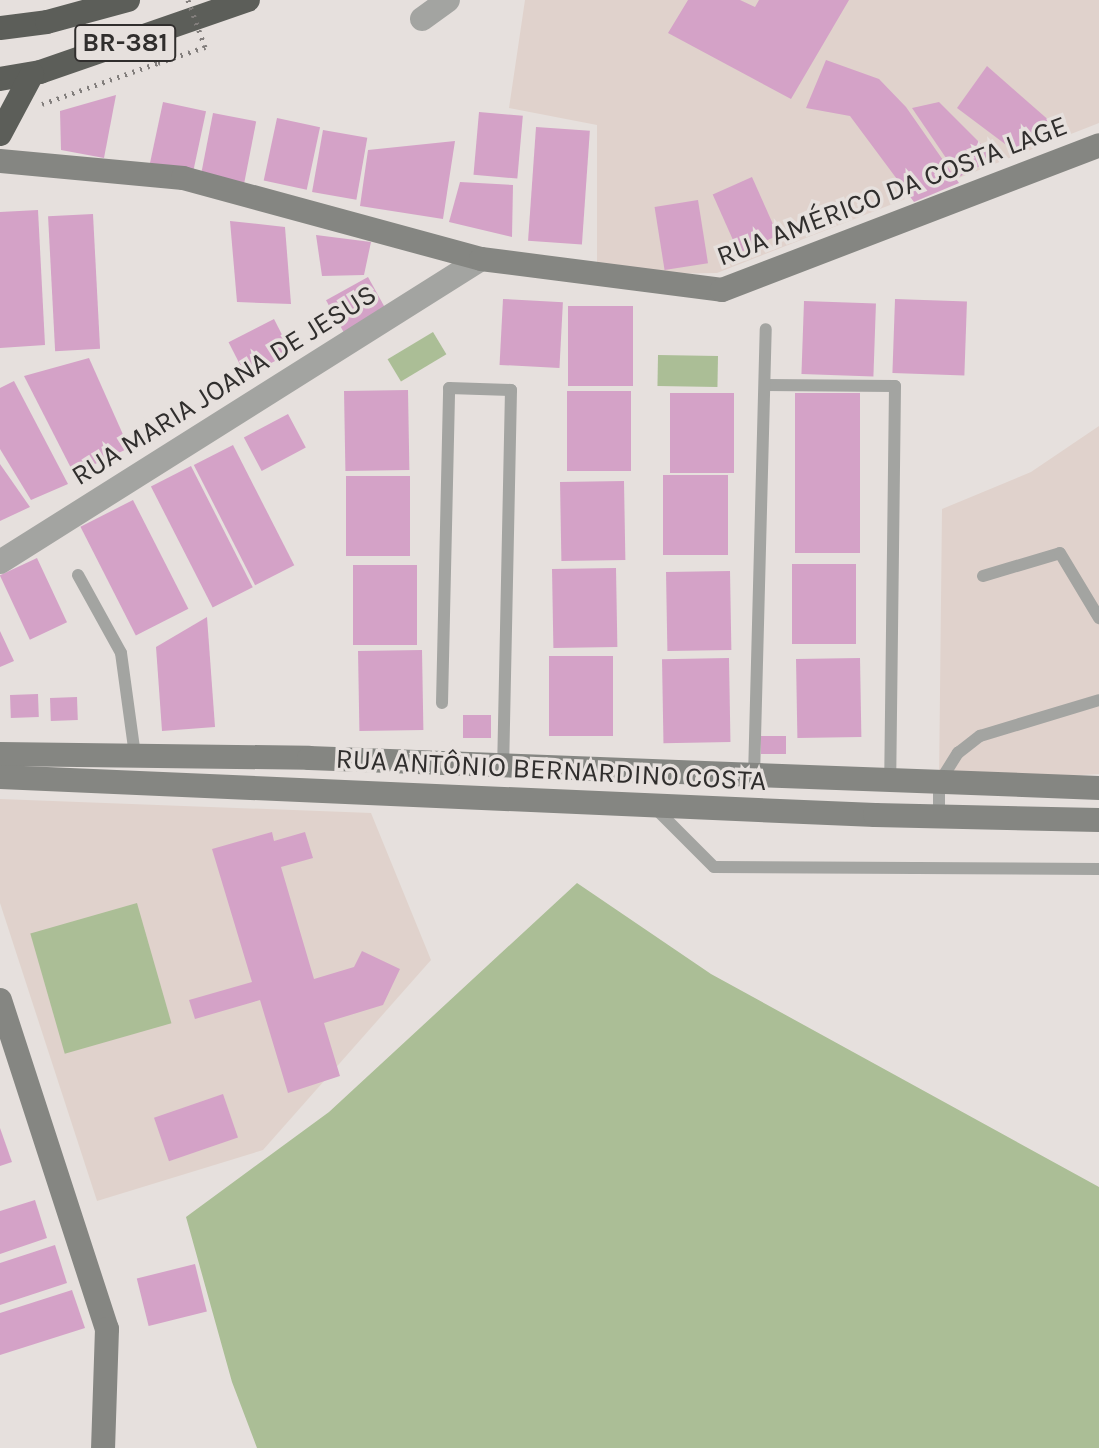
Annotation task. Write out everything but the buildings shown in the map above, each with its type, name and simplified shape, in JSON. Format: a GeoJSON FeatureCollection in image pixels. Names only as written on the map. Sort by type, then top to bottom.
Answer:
{"type":"FeatureCollection","features":[{"type":"Feature","properties":{"kind":"highway","name":"BR-381"},"geometry":{"type":"LineString","coordinates":[[0,28],[47,22],[128,0]]}},
{"type":"Feature","properties":{"kind":"highway","name":"BR-381"},"geometry":{"type":"LineString","coordinates":[[0,79],[32,74],[248,0]]}},
{"type":"Feature","properties":{"kind":"highway"},"geometry":{"type":"LineString","coordinates":[[0,134],[32,74]]}},
{"type":"Feature","properties":{"kind":"street"},"geometry":{"type":"LineString","coordinates":[[422,19],[448,0]]}},
{"type":"Feature","properties":{"kind":"street","name":"RUA AMÉRICO DA COSTA LAGE"},"geometry":{"type":"LineString","coordinates":[[0,161],[183,178],[481,259],[722,290],[1099,145]]}},
{"type":"Feature","properties":{"kind":"street","name":"RUA MARIA JOANA DE JESUS"},"geometry":{"type":"LineString","coordinates":[[0,562],[481,259]]}},
{"type":"Feature","properties":{"kind":"street","name":"RUA ANTÔNIO BERNARDINO COSTA"},"geometry":{"type":"LineString","coordinates":[[0,754],[286,758],[1099,788]]}},
{"type":"Feature","properties":{"kind":"street"},"geometry":{"type":"LineString","coordinates":[[286,758],[286,787]]}},
{"type":"Feature","properties":{"kind":"street","name":"RUA ANTÔNIO BERNARDINO COSTA"},"geometry":{"type":"LineString","coordinates":[[0,777],[653,805],[1099,820]]}},
{"type":"Feature","properties":{"kind":"street"},"geometry":{"type":"LineString","coordinates":[[0,1000],[107,1329],[103,1448]]}},
{"type":"Feature","properties":{"kind":"lane"},"geometry":{"type":"LineString","coordinates":[[754,777],[766,329]]}},
{"type":"Feature","properties":{"kind":"lane"},"geometry":{"type":"LineString","coordinates":[[765,385],[895,386],[890,780]]}},
{"type":"Feature","properties":{"kind":"lane"},"geometry":{"type":"LineString","coordinates":[[442,703],[449,388],[511,390],[503,767]]}},
{"type":"Feature","properties":{"kind":"lane"},"geometry":{"type":"LineString","coordinates":[[983,576],[1060,553],[1099,618]]}},
{"type":"Feature","properties":{"kind":"lane"},"geometry":{"type":"LineString","coordinates":[[78,575],[121,653],[135,755]]}},
{"type":"Feature","properties":{"kind":"lane"},"geometry":{"type":"LineString","coordinates":[[939,814],[939,783],[958,753],[980,736],[1099,700]]}},
{"type":"Feature","properties":{"kind":"lane"},"geometry":{"type":"LineString","coordinates":[[653,805],[714,867],[1099,869]]}},
{"type":"Feature","properties":{"kind":"path"},"geometry":{"type":"LineString","coordinates":[[35,107],[205,47],[188,0]]}},
{"type":"Feature","properties":{"kind":"shaded area"},"geometry":{"type":"Polygon","coordinates":[[[525,0],[1099,0],[1099,123],[717,273],[597,275],[597,125],[509,108],[525,0]]]}},
{"type":"Feature","properties":{"kind":"shaded area"},"geometry":{"type":"Polygon","coordinates":[[[1099,426],[1099,774],[939,783],[942,509],[1031,472],[1099,426]]]}},
{"type":"Feature","properties":{"kind":"shaded area"},"geometry":{"type":"Polygon","coordinates":[[[0,799],[371,813],[431,960],[263,1150],[97,1201],[0,903],[0,799]]]}},
{"type":"Feature","properties":{"kind":"green space"},"geometry":{"type":"Polygon","coordinates":[[[433,332],[446,354],[401,382],[388,359],[433,332]]]}},
{"type":"Feature","properties":{"kind":"green space"},"geometry":{"type":"Polygon","coordinates":[[[658,355],[718,356],[717,387],[657,386],[658,355]]]}},
{"type":"Feature","properties":{"kind":"green space"},"geometry":{"type":"Polygon","coordinates":[[[577,883],[711,974],[1099,1187],[1099,1448],[257,1448],[232,1382],[186,1217],[329,1112],[577,883]]]}},
{"type":"Feature","properties":{"kind":"green space"},"geometry":{"type":"Polygon","coordinates":[[[137,903],[171,1023],[65,1054],[30,934],[137,903]]]}}]}
